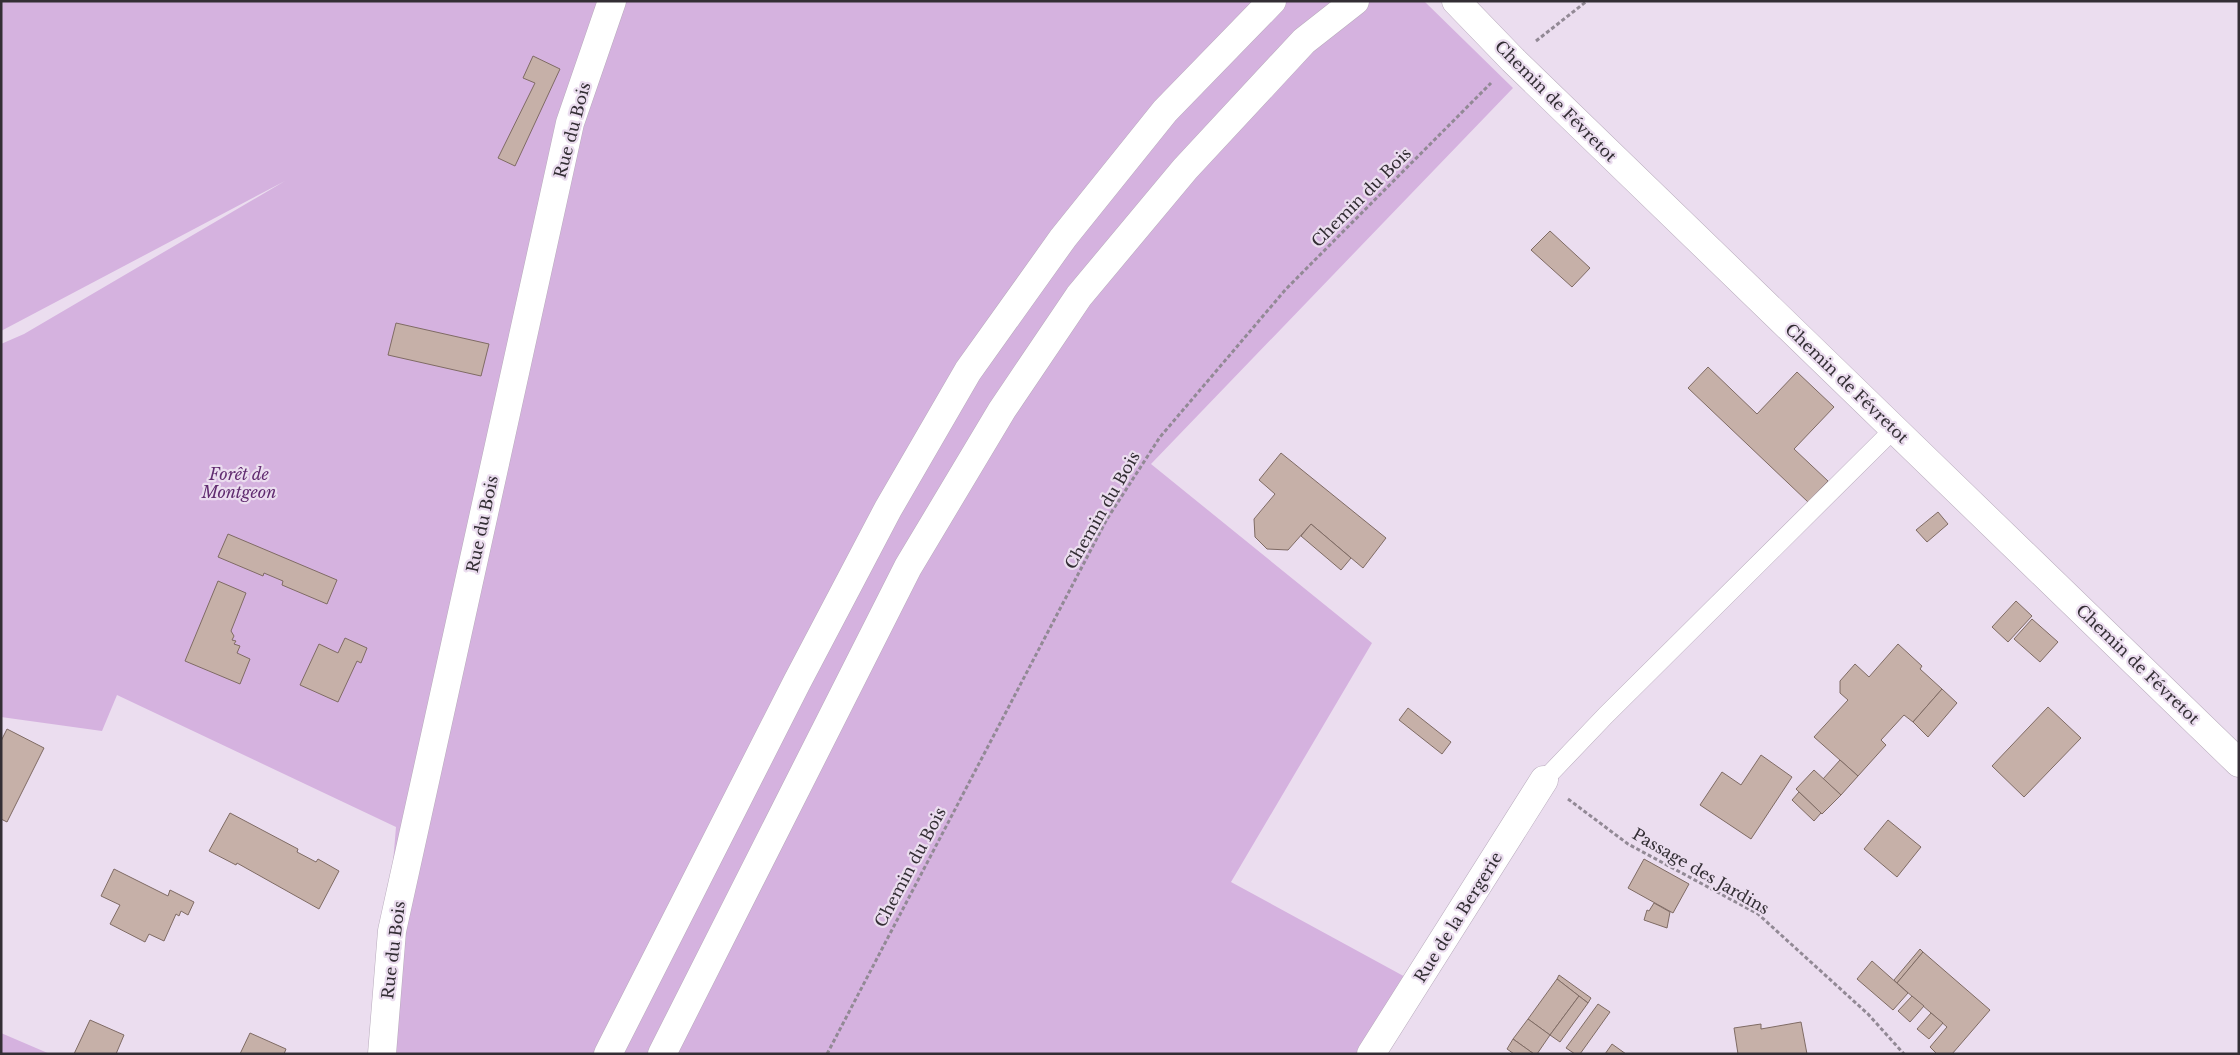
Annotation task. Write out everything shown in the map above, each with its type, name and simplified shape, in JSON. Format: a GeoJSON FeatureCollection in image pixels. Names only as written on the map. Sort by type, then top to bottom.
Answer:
{"type":"FeatureCollection","features":[{"type":"Feature","properties":{"kind":"main road","name":"Rue du Bois"},"geometry":{"type":"LineString","coordinates":[[382,1054],[394,921],[570,123],[612,1]]}},
{"type":"Feature","properties":{"kind":"main road"},"geometry":{"type":"LineString","coordinates":[[608,1054],[847,586],[888,509],[968,370],[1063,238],[1165,111],[1272,1]]}},
{"type":"Feature","properties":{"kind":"main road"},"geometry":{"type":"LineString","coordinates":[[662,1054],[908,567],[1002,410],[1079,296],[1185,169],[1304,40],[1355,1]]}},
{"type":"Feature","properties":{"kind":"main road","name":"Chemin de Févretot"},"geometry":{"type":"LineString","coordinates":[[1456,1],[1513,60],[2239,763]]}},
{"type":"Feature","properties":{"kind":"main road","name":"Rue de la Bergerie"},"geometry":{"type":"LineString","coordinates":[[1371,1054],[1544,780]]}},
{"type":"Feature","properties":{"kind":"lane"},"geometry":{"type":"LineString","coordinates":[[1544,780],[1606,715],[1894,429]]}},
{"type":"Feature","properties":{"kind":"path","name":"Chemin du Bois"},"geometry":{"type":"LineString","coordinates":[[826,1054],[1107,519],[1160,437],[1286,289],[1513,60],[1587,1]]}},
{"type":"Feature","properties":{"kind":"path","name":"Passage des Jardins"},"geometry":{"type":"LineString","coordinates":[[1544,780],[1628,844],[1758,914],[1868,1014],[1904,1054]]}},
{"type":"Feature","properties":{"kind":"green space","name":"Forêt de Montgeon"},"geometry":{"type":"Polygon","coordinates":[[[1,1],[1424,1],[1513,88],[1151,464],[1372,643],[1231,882],[1409,979],[1362,1054],[377,1054],[396,827],[117,695],[102,731],[1,717],[1,344],[24,334],[285,181],[1,331],[1,1]]]}},
{"type":"Feature","properties":{"kind":"green space"},"geometry":{"type":"Polygon","coordinates":[[[1,1033],[50,1054],[1,1054],[1,1033]]]}},
{"type":"Feature","properties":{"kind":"building"},"geometry":{"type":"Polygon","coordinates":[[[533,56],[560,69],[515,166],[498,158],[535,83],[523,78],[533,56]]]}},
{"type":"Feature","properties":{"kind":"building"},"geometry":{"type":"Polygon","coordinates":[[[1550,231],[1590,268],[1572,287],[1531,250],[1550,231]]]}},
{"type":"Feature","properties":{"kind":"building"},"geometry":{"type":"Polygon","coordinates":[[[396,323],[489,344],[481,376],[388,355],[396,323]]]}},
{"type":"Feature","properties":{"kind":"building"},"geometry":{"type":"Polygon","coordinates":[[[1708,367],[1757,414],[1797,372],[1834,407],[1794,449],[1828,481],[1808,502],[1688,388],[1708,367]]]}},
{"type":"Feature","properties":{"kind":"building"},"geometry":{"type":"Polygon","coordinates":[[[1281,453],[1386,538],[1363,568],[1311,524],[1288,550],[1267,549],[1255,537],[1254,519],[1275,494],[1259,480],[1281,453]]]}},
{"type":"Feature","properties":{"kind":"building"},"geometry":{"type":"Polygon","coordinates":[[[1938,512],[1948,524],[1927,542],[1916,530],[1938,512]]]}},
{"type":"Feature","properties":{"kind":"building"},"geometry":{"type":"Polygon","coordinates":[[[1311,524],[1351,558],[1341,570],[1301,536],[1311,524]]]}},
{"type":"Feature","properties":{"kind":"building"},"geometry":{"type":"Polygon","coordinates":[[[228,534],[337,580],[327,604],[282,585],[283,581],[264,573],[263,576],[218,557],[228,534]]]}},
{"type":"Feature","properties":{"kind":"building"},"geometry":{"type":"Polygon","coordinates":[[[218,581],[246,593],[231,631],[234,636],[232,640],[236,641],[234,644],[240,646],[237,653],[250,659],[240,684],[185,661],[218,581]]]}},
{"type":"Feature","properties":{"kind":"building"},"geometry":{"type":"Polygon","coordinates":[[[2016,601],[2032,616],[2008,642],[1992,627],[2016,601]]]}},
{"type":"Feature","properties":{"kind":"building"},"geometry":{"type":"Polygon","coordinates":[[[2032,619],[2058,642],[2040,662],[2014,639],[2032,619]]]}},
{"type":"Feature","properties":{"kind":"building"},"geometry":{"type":"Polygon","coordinates":[[[345,638],[367,648],[361,663],[357,661],[338,702],[300,685],[319,644],[338,653],[345,638]]]}},
{"type":"Feature","properties":{"kind":"building"},"geometry":{"type":"Polygon","coordinates":[[[1898,644],[1922,666],[1920,669],[1942,689],[1913,722],[1904,715],[1881,740],[1886,745],[1858,776],[1814,737],[1848,700],[1840,693],[1840,681],[1855,664],[1869,677],[1898,644]]]}},
{"type":"Feature","properties":{"kind":"building"},"geometry":{"type":"Polygon","coordinates":[[[1942,689],[1957,703],[1928,737],[1913,722],[1942,689]]]}},
{"type":"Feature","properties":{"kind":"building"},"geometry":{"type":"Polygon","coordinates":[[[2048,707],[2081,738],[2024,797],[1992,766],[2048,707]]]}},
{"type":"Feature","properties":{"kind":"building"},"geometry":{"type":"Polygon","coordinates":[[[1408,708],[1451,742],[1442,754],[1399,720],[1408,708]]]}},
{"type":"Feature","properties":{"kind":"building"},"geometry":{"type":"Polygon","coordinates":[[[7,729],[44,748],[7,822],[1,819],[1,741],[7,729]]]}},
{"type":"Feature","properties":{"kind":"building"},"geometry":{"type":"Polygon","coordinates":[[[1761,755],[1792,777],[1751,839],[1700,805],[1722,772],[1741,785],[1761,755]]]}},
{"type":"Feature","properties":{"kind":"building"},"geometry":{"type":"Polygon","coordinates":[[[1840,760],[1858,776],[1841,795],[1823,779],[1840,760]]]}},
{"type":"Feature","properties":{"kind":"building"},"geometry":{"type":"Polygon","coordinates":[[[1814,770],[1841,795],[1822,814],[1796,789],[1814,770]]]}},
{"type":"Feature","properties":{"kind":"building"},"geometry":{"type":"Polygon","coordinates":[[[1799,792],[1821,813],[1814,821],[1792,800],[1799,792]]]}},
{"type":"Feature","properties":{"kind":"building"},"geometry":{"type":"Polygon","coordinates":[[[230,813],[298,849],[297,852],[316,862],[318,859],[339,871],[319,909],[237,863],[236,865],[209,851],[230,813]]]}},
{"type":"Feature","properties":{"kind":"building"},"geometry":{"type":"Polygon","coordinates":[[[1888,820],[1921,847],[1897,877],[1864,849],[1888,820]]]}},
{"type":"Feature","properties":{"kind":"building"},"geometry":{"type":"Polygon","coordinates":[[[1644,859],[1689,884],[1673,913],[1628,888],[1644,859]]]}},
{"type":"Feature","properties":{"kind":"building"},"geometry":{"type":"Polygon","coordinates":[[[114,869],[168,896],[170,890],[194,902],[188,915],[181,911],[179,916],[176,914],[164,941],[149,934],[145,942],[110,924],[120,905],[101,896],[114,869]]]}},
{"type":"Feature","properties":{"kind":"building"},"geometry":{"type":"Polygon","coordinates":[[[1654,903],[1670,912],[1667,928],[1644,920],[1647,910],[1649,911],[1654,903]]]}},
{"type":"Feature","properties":{"kind":"building"},"geometry":{"type":"Polygon","coordinates":[[[1920,949],[1923,952],[1897,983],[1894,980],[1920,949]]]}},
{"type":"Feature","properties":{"kind":"building"},"geometry":{"type":"Polygon","coordinates":[[[1923,952],[1990,1010],[1952,1054],[1937,1054],[1930,1047],[1947,1027],[1897,983],[1923,952]]]}},
{"type":"Feature","properties":{"kind":"building"},"geometry":{"type":"Polygon","coordinates":[[[1872,961],[1908,993],[1893,1010],[1857,979],[1872,961]]]}},
{"type":"Feature","properties":{"kind":"building"},"geometry":{"type":"Polygon","coordinates":[[[1559,975],[1591,998],[1588,1003],[1557,979],[1559,975]]]}},
{"type":"Feature","properties":{"kind":"building"},"geometry":{"type":"Polygon","coordinates":[[[1557,979],[1579,996],[1550,1035],[1528,1019],[1557,979]]]}},
{"type":"Feature","properties":{"kind":"building"},"geometry":{"type":"Polygon","coordinates":[[[1579,996],[1588,1003],[1560,1042],[1550,1035],[1579,996]]]}},
{"type":"Feature","properties":{"kind":"building"},"geometry":{"type":"Polygon","coordinates":[[[1912,996],[1924,1006],[1910,1022],[1898,1011],[1912,996]]]}},
{"type":"Feature","properties":{"kind":"building"},"geometry":{"type":"Polygon","coordinates":[[[1598,1004],[1610,1012],[1580,1054],[1575,1054],[1566,1048],[1598,1004]]]}},
{"type":"Feature","properties":{"kind":"building"},"geometry":{"type":"Polygon","coordinates":[[[1931,1013],[1943,1023],[1929,1039],[1917,1029],[1931,1013]]]}},
{"type":"Feature","properties":{"kind":"building"},"geometry":{"type":"Polygon","coordinates":[[[1528,1019],[1550,1035],[1537,1054],[1534,1054],[1513,1039],[1528,1019]]]}},
{"type":"Feature","properties":{"kind":"building"},"geometry":{"type":"Polygon","coordinates":[[[90,1020],[124,1035],[116,1054],[74,1054],[90,1020]]]}},
{"type":"Feature","properties":{"kind":"building"},"geometry":{"type":"Polygon","coordinates":[[[1801,1022],[1807,1054],[1738,1054],[1734,1028],[1761,1024],[1761,1029],[1801,1022]]]}},
{"type":"Feature","properties":{"kind":"building"},"geometry":{"type":"Polygon","coordinates":[[[250,1033],[286,1049],[284,1054],[240,1054],[250,1033]]]}},
{"type":"Feature","properties":{"kind":"building"},"geometry":{"type":"Polygon","coordinates":[[[1513,1039],[1534,1054],[1514,1054],[1507,1049],[1513,1039]]]}},
{"type":"Feature","properties":{"kind":"building"},"geometry":{"type":"Polygon","coordinates":[[[1612,1044],[1626,1054],[1605,1054],[1612,1044]]]}}]}
